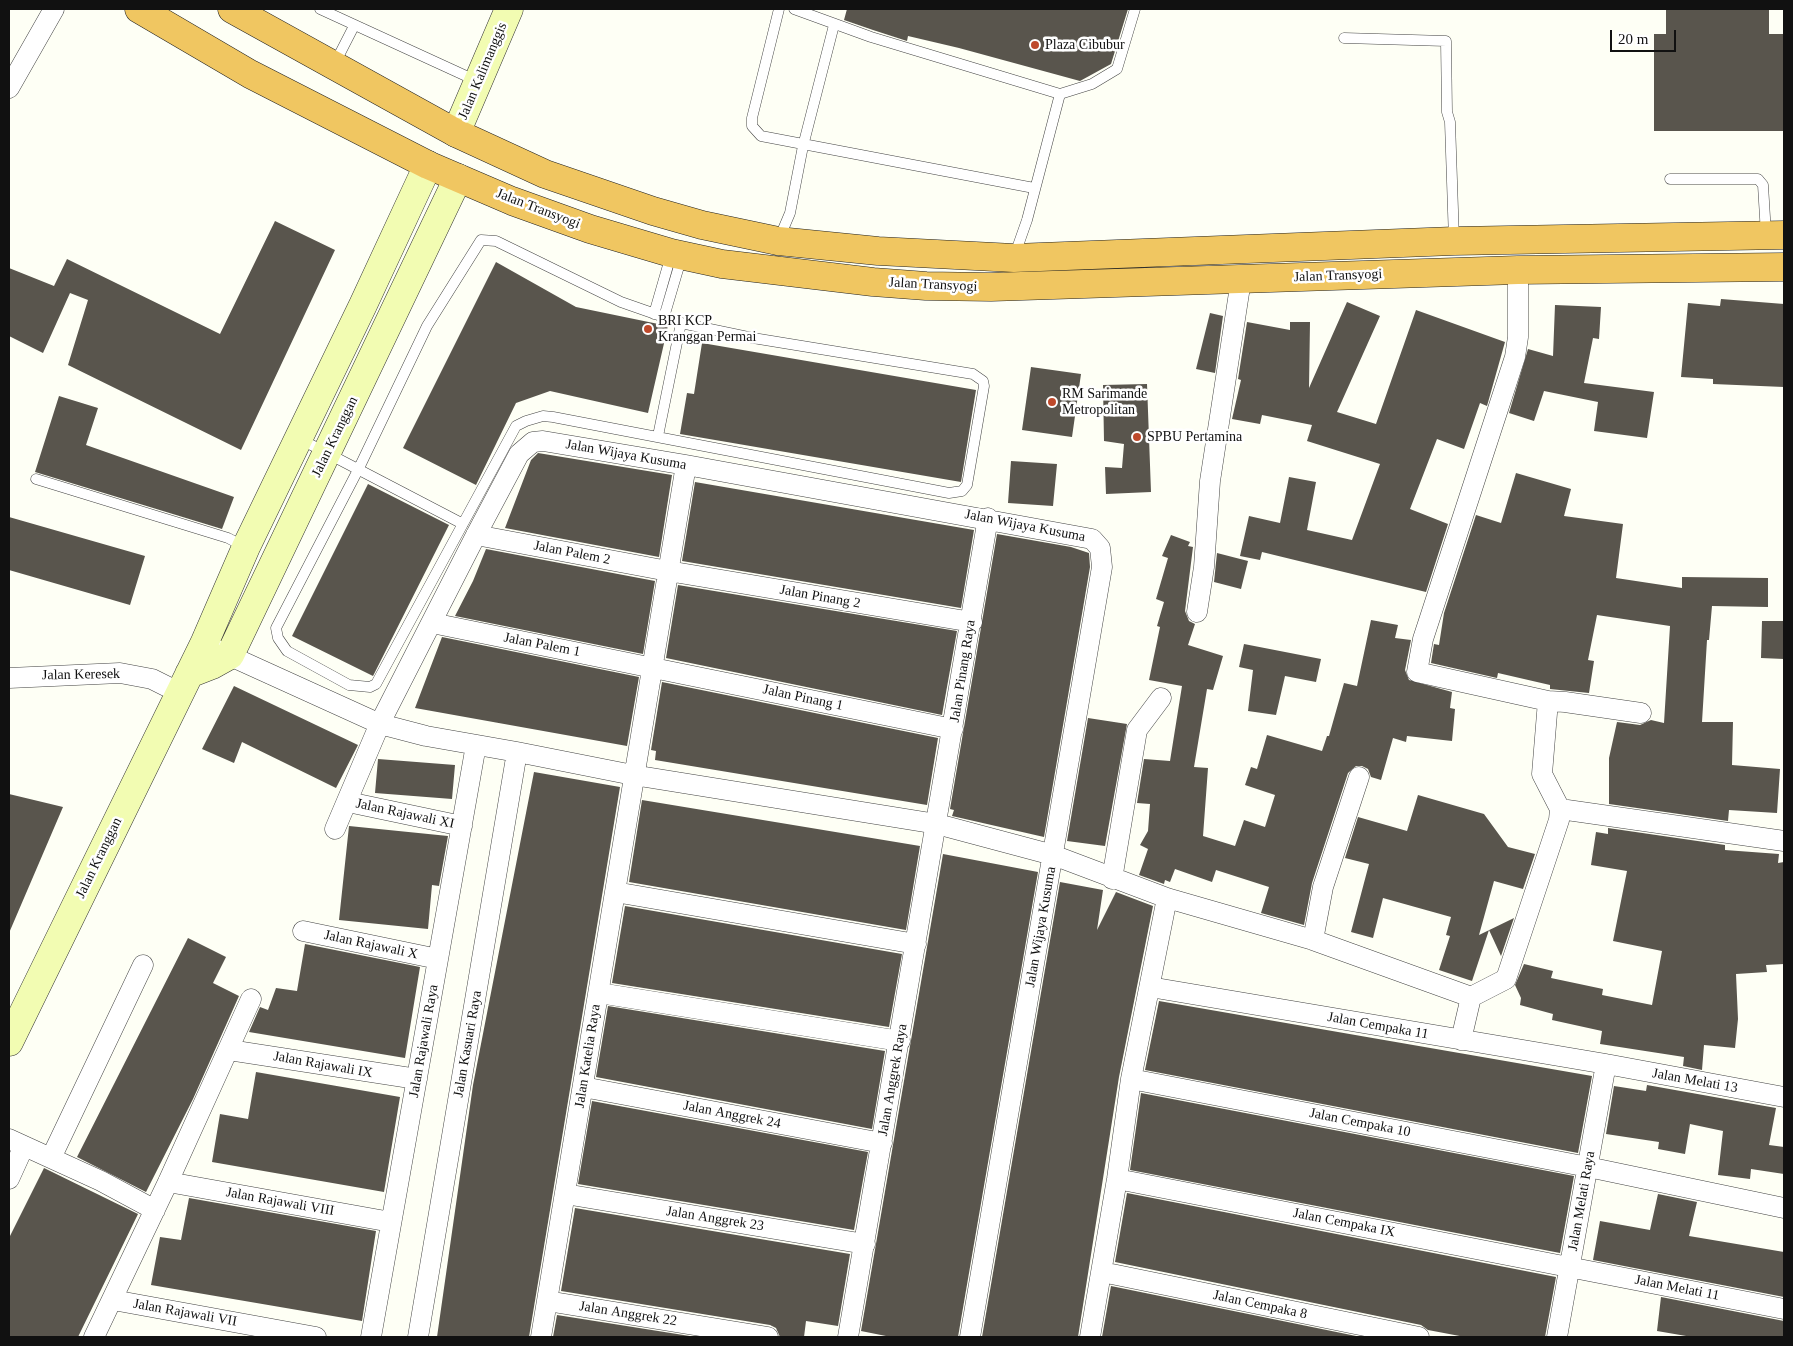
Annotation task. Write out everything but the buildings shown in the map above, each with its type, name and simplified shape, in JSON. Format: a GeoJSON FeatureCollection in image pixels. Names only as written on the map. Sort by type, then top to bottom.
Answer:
{"type":"FeatureCollection","features":[{"type":"Feature","properties":{"kind":"highway","name":"Jalan Transyogi"},"geometry":{"type":"LineString","coordinates":[[140,9],[250,74],[428,165],[458,178],[512,201],[581,226],[676,254],[731,265],[926,286],[991,287],[1518,270],[1784,266]]}},
{"type":"Feature","properties":{"kind":"highway"},"geometry":{"type":"LineString","coordinates":[[232,9],[456,133],[546,174],[653,212],[702,225],[778,241],[878,251],[1014,258],[1454,241],[1775,235]]}},
{"type":"Feature","properties":{"kind":"main road","name":"Jalan Kalimanggis"},"geometry":{"type":"LineString","coordinates":[[456,133],[476,82],[510,9]]}},
{"type":"Feature","properties":{"kind":"main road","name":"Jalan Kranggan"},"geometry":{"type":"LineString","coordinates":[[9,1042],[204,644],[246,547],[428,165]]}},
{"type":"Feature","properties":{"kind":"main road","name":"Jalan Kranggan"},"geometry":{"type":"LineString","coordinates":[[230,655],[439,223],[458,178]]}},
{"type":"Feature","properties":{"kind":"main road"},"geometry":{"type":"LineString","coordinates":[[409,208],[415,202],[423,200],[431,202],[437,207],[440,215],[439,223]]}},
{"type":"Feature","properties":{"kind":"main road"},"geometry":{"type":"LineString","coordinates":[[184,684],[230,655]]}},
{"type":"Feature","properties":{"kind":"street"},"geometry":{"type":"LineString","coordinates":[[9,88],[54,9]]}},
{"type":"Feature","properties":{"kind":"street"},"geometry":{"type":"LineString","coordinates":[[1518,270],[1518,338],[1515,357],[1423,639],[1417,672],[1548,702],[1565,702],[1641,713]]}},
{"type":"Feature","properties":{"kind":"street"},"geometry":{"type":"LineString","coordinates":[[1197,612],[1204,567],[1210,481],[1241,280]]}},
{"type":"Feature","properties":{"kind":"street","name":"Jalan Wijaya Kusuma"},"geometry":{"type":"LineString","coordinates":[[335,829],[380,724],[432,623],[470,529],[519,454],[537,441],[988,518],[1086,537],[1095,542],[1103,556],[970,1337]]}},
{"type":"Feature","properties":{"kind":"street","name":"Jalan Katelia Raya"},"geometry":{"type":"LineString","coordinates":[[541,1337],[686,465]]}},
{"type":"Feature","properties":{"kind":"street","name":"Jalan Pinang Raya"},"geometry":{"type":"LineString","coordinates":[[937,824],[988,518]]}},
{"type":"Feature","properties":{"kind":"street","name":"Jalan Palem 2"},"geometry":{"type":"LineString","coordinates":[[470,529],[668,571]]}},
{"type":"Feature","properties":{"kind":"street","name":"Jalan Pinang 2"},"geometry":{"type":"LineString","coordinates":[[668,571],[972,622]]}},
{"type":"Feature","properties":{"kind":"street","name":"Jalan Palem 1"},"geometry":{"type":"LineString","coordinates":[[432,623],[652,666]]}},
{"type":"Feature","properties":{"kind":"street"},"geometry":{"type":"LineString","coordinates":[[204,644],[380,724],[426,736],[633,775],[937,824],[1053,855],[1112,879],[1167,898],[1313,940],[1471,997],[1506,979],[1559,820],[1560,809],[1542,774],[1548,702]]}},
{"type":"Feature","properties":{"kind":"street","name":"Jalan Pinang 1"},"geometry":{"type":"LineString","coordinates":[[652,666],[954,729]]}},
{"type":"Feature","properties":{"kind":"street","name":"Jalan Keresek"},"geometry":{"type":"LineString","coordinates":[[9,678],[120,673],[184,684]]}},
{"type":"Feature","properties":{"kind":"street"},"geometry":{"type":"LineString","coordinates":[[1112,879],[1137,730],[1161,698]]}},
{"type":"Feature","properties":{"kind":"street","name":"Jalan Rajawali Raya"},"geometry":{"type":"LineString","coordinates":[[371,1337],[476,745]]}},
{"type":"Feature","properties":{"kind":"street","name":"Jalan Kasuari Raya"},"geometry":{"type":"LineString","coordinates":[[418,1337],[517,752]]}},
{"type":"Feature","properties":{"kind":"street"},"geometry":{"type":"LineString","coordinates":[[1313,940],[1323,888],[1359,777]]}},
{"type":"Feature","properties":{"kind":"street","name":"Jalan Rajawali XI"},"geometry":{"type":"LineString","coordinates":[[348,802],[462,826]]}},
{"type":"Feature","properties":{"kind":"street"},"geometry":{"type":"LineString","coordinates":[[1560,809],[1784,841]]}},
{"type":"Feature","properties":{"kind":"street","name":"Jalan Anggrek Raya"},"geometry":{"type":"LineString","coordinates":[[848,1337],[937,824]]}},
{"type":"Feature","properties":{"kind":"street"},"geometry":{"type":"LineString","coordinates":[[616,892],[916,944]]}},
{"type":"Feature","properties":{"kind":"street"},"geometry":{"type":"LineString","coordinates":[[1090,1337],[1118,1179],[1132,1079],[1167,898]]}},
{"type":"Feature","properties":{"kind":"street","name":"Jalan Rajawali X"},"geometry":{"type":"LineString","coordinates":[[303,931],[438,959]]}},
{"type":"Feature","properties":{"kind":"street"},"geometry":{"type":"LineString","coordinates":[[51,1158],[143,965]]}},
{"type":"Feature","properties":{"kind":"street","name":"Jalan Cempaka 11"},"geometry":{"type":"LineString","coordinates":[[1150,987],[1606,1064]]}},
{"type":"Feature","properties":{"kind":"street"},"geometry":{"type":"LineString","coordinates":[[598,993],[900,1041]]}},
{"type":"Feature","properties":{"kind":"street"},"geometry":{"type":"LineString","coordinates":[[1461,1040],[1471,997]]}},
{"type":"Feature","properties":{"kind":"street"},"geometry":{"type":"LineString","coordinates":[[94,1337],[155,1210],[251,999]]}},
{"type":"Feature","properties":{"kind":"street","name":"Jalan Rajawali IX"},"geometry":{"type":"LineString","coordinates":[[229,1050],[417,1079]]}},
{"type":"Feature","properties":{"kind":"street","name":"Jalan Melati 13"},"geometry":{"type":"LineString","coordinates":[[1606,1064],[1784,1097]]}},
{"type":"Feature","properties":{"kind":"street","name":"Jalan Melati Raya"},"geometry":{"type":"LineString","coordinates":[[1557,1337],[1606,1064]]}},
{"type":"Feature","properties":{"kind":"street","name":"Jalan Cempaka 10"},"geometry":{"type":"LineString","coordinates":[[1132,1079],[1588,1167],[1784,1208]]}},
{"type":"Feature","properties":{"kind":"street","name":"Jalan Anggrek 24"},"geometry":{"type":"LineString","coordinates":[[583,1087],[882,1143]]}},
{"type":"Feature","properties":{"kind":"street"},"geometry":{"type":"LineString","coordinates":[[9,1179],[17,1142],[155,1210]]}},
{"type":"Feature","properties":{"kind":"street","name":"Jalan Cempaka IX"},"geometry":{"type":"LineString","coordinates":[[1118,1179],[1570,1267]]}},
{"type":"Feature","properties":{"kind":"street","name":"Jalan Rajawali VIII"},"geometry":{"type":"LineString","coordinates":[[168,1182],[391,1222]]}},
{"type":"Feature","properties":{"kind":"street","name":"Jalan Anggrek 23"},"geometry":{"type":"LineString","coordinates":[[565,1194],[865,1244]]}},
{"type":"Feature","properties":{"kind":"street","name":"Jalan Melati 11"},"geometry":{"type":"LineString","coordinates":[[1570,1267],[1784,1309]]}},
{"type":"Feature","properties":{"kind":"street","name":"Jalan Cempaka 8"},"geometry":{"type":"LineString","coordinates":[[1102,1272],[1419,1337]]}},
{"type":"Feature","properties":{"kind":"street","name":"Jalan Rajawali VII"},"geometry":{"type":"LineString","coordinates":[[113,1300],[316,1337]]}},
{"type":"Feature","properties":{"kind":"street","name":"Jalan Anggrek 22"},"geometry":{"type":"LineString","coordinates":[[547,1301],[768,1337]]}},
{"type":"Feature","properties":{"kind":"lane"},"geometry":{"type":"LineString","coordinates":[[320,9],[476,82]]}},
{"type":"Feature","properties":{"kind":"lane"},"geometry":{"type":"LineString","coordinates":[[779,9],[752,118],[752,126],[761,136],[803,146],[1034,188]]}},
{"type":"Feature","properties":{"kind":"lane"},"geometry":{"type":"LineString","coordinates":[[794,9],[834,25],[1018,83],[1060,94],[1092,84],[1117,69],[1135,9]]}},
{"type":"Feature","properties":{"kind":"lane"},"geometry":{"type":"LineString","coordinates":[[778,241],[790,213],[803,146],[834,25]]}},
{"type":"Feature","properties":{"kind":"lane"},"geometry":{"type":"LineString","coordinates":[[334,66],[354,26]]}},
{"type":"Feature","properties":{"kind":"lane"},"geometry":{"type":"LineString","coordinates":[[1344,38],[1446,41],[1446,112],[1450,122],[1454,241]]}},
{"type":"Feature","properties":{"kind":"lane"},"geometry":{"type":"LineString","coordinates":[[1014,258],[1027,220],[1060,94]]}},
{"type":"Feature","properties":{"kind":"lane"},"geometry":{"type":"LineString","coordinates":[[1670,179],[1758,179],[1763,185],[1775,235]]}},
{"type":"Feature","properties":{"kind":"lane"},"geometry":{"type":"LineString","coordinates":[[481,240],[496,241],[621,302],[681,323],[753,338],[973,374],[978,377],[984,386],[968,485],[962,492],[949,493],[553,417],[543,416],[526,421],[516,426],[470,529],[376,684],[370,687],[349,685],[288,651],[278,638],[276,628],[359,468],[427,326],[481,240]]}},
{"type":"Feature","properties":{"kind":"lane"},"geometry":{"type":"LineString","coordinates":[[659,316],[676,254]]}},
{"type":"Feature","properties":{"kind":"lane"},"geometry":{"type":"LineString","coordinates":[[658,436],[681,323]]}},
{"type":"Feature","properties":{"kind":"lane"},"geometry":{"type":"LineString","coordinates":[[299,438],[359,468],[470,529]]}},
{"type":"Feature","properties":{"kind":"lane"},"geometry":{"type":"LineString","coordinates":[[36,479],[228,538],[246,547]]}},
{"type":"Feature","properties":{"kind":"place","name":"Plaza Cibubur"},"geometry":{"type":"Point","coordinates":[1035,45]}},
{"type":"Feature","properties":{"kind":"place","name":"BRI KCP Kranggan Permai"},"geometry":{"type":"Point","coordinates":[648,329]}},
{"type":"Feature","properties":{"kind":"place","name":"RM Sarimande Metropolitan"},"geometry":{"type":"Point","coordinates":[1052,402]}},
{"type":"Feature","properties":{"kind":"place","name":"SPBU Pertamina"},"geometry":{"type":"Point","coordinates":[1137,437]}}]}
